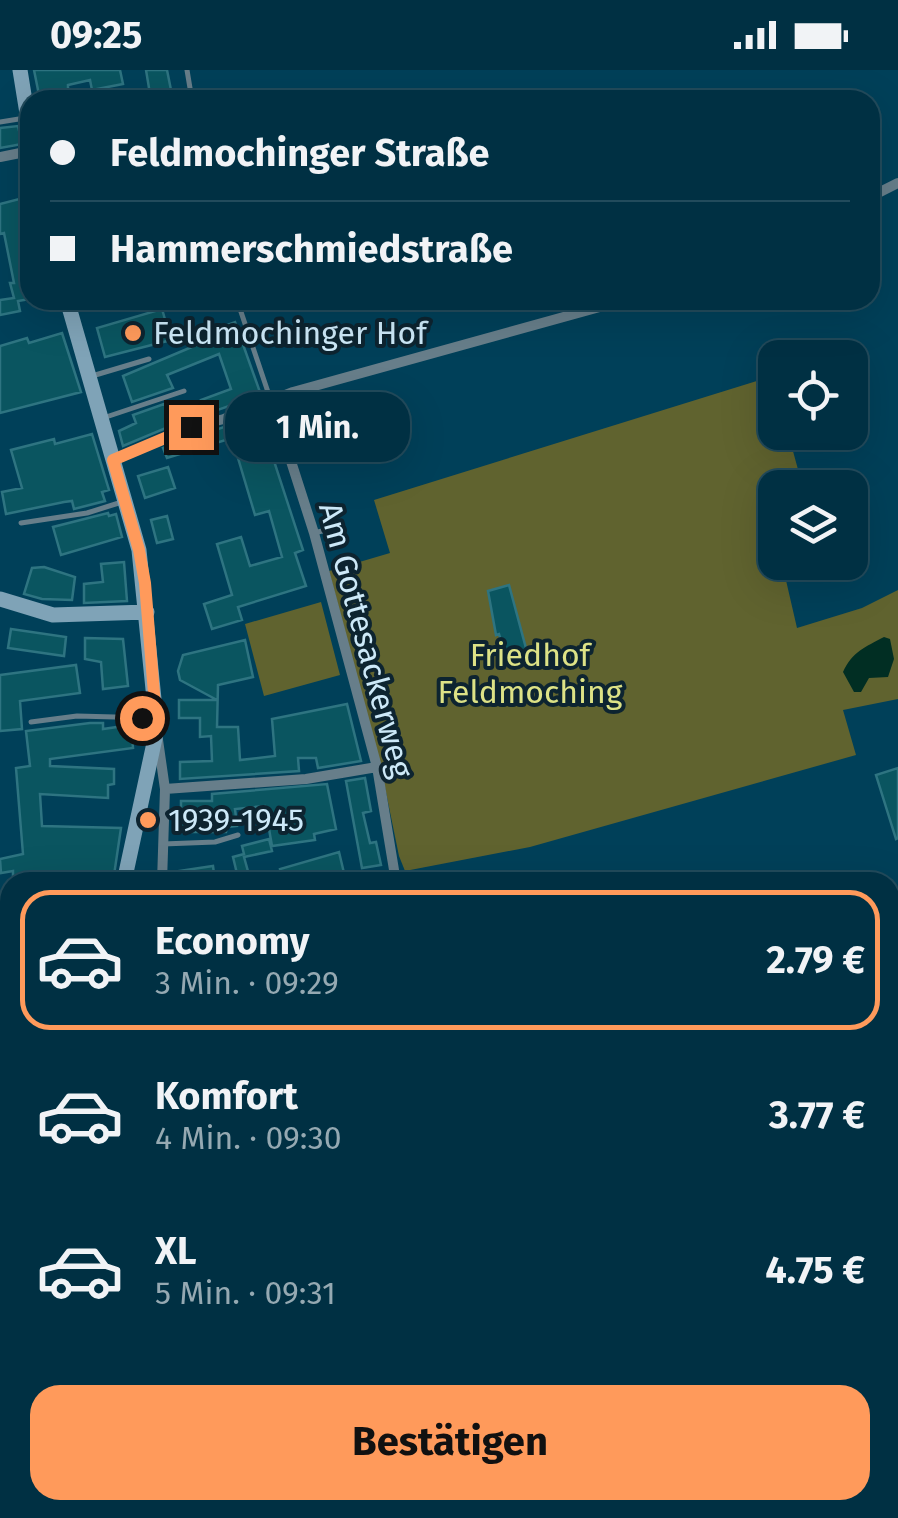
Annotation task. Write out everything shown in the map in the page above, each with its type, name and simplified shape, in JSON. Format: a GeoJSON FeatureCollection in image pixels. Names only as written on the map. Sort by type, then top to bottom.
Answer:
{"type":"FeatureCollection","features":[{"type":"Feature","properties":{"kind":"main road"},"geometry":{"type":"LineString","coordinates":[[69,310],[139,550],[147,612],[156,724],[126,872]]}},
{"type":"Feature","properties":{"kind":"main road"},"geometry":{"type":"LineString","coordinates":[[0,599],[53,615],[147,612]]}},
{"type":"Feature","properties":{"kind":"street"},"geometry":{"type":"LineString","coordinates":[[113,460],[191,427],[293,392],[590,310]]}},
{"type":"Feature","properties":{"kind":"street","name":"Am Gottesackerweg"},"geometry":{"type":"LineString","coordinates":[[272,402],[314,533],[376,767],[394,872]]}},
{"type":"Feature","properties":{"kind":"street"},"geometry":{"type":"LineString","coordinates":[[156,724],[165,789],[162,872]]}},
{"type":"Feature","properties":{"kind":"street"},"geometry":{"type":"LineString","coordinates":[[165,789],[306,779],[376,767]]}},
{"type":"Feature","properties":{"kind":"lane","name":"Am Gottesackerweg"},"geometry":{"type":"LineString","coordinates":[[240,310],[272,402]]}},
{"type":"Feature","properties":{"kind":"lane"},"geometry":{"type":"LineString","coordinates":[[89,376],[148,359]]}},
{"type":"Feature","properties":{"kind":"lane"},"geometry":{"type":"LineString","coordinates":[[101,419],[184,390]]}},
{"type":"Feature","properties":{"kind":"lane"},"geometry":{"type":"LineString","coordinates":[[21,523],[125,502]]}},
{"type":"Feature","properties":{"kind":"lane"},"geometry":{"type":"LineString","coordinates":[[314,533],[330,529]]}},
{"type":"Feature","properties":{"kind":"lane"},"geometry":{"type":"LineString","coordinates":[[31,722],[92,716],[156,724]]}},
{"type":"Feature","properties":{"kind":"lane"},"geometry":{"type":"LineString","coordinates":[[163,844],[215,842],[238,834]]}},
{"type":"Feature","properties":{"kind":"green space","name":"Friedhof Feldmoching"},"geometry":{"type":"Polygon","coordinates":[[[758,381],[758,450],[793,450],[798,470],[758,470],[758,580],[786,580],[797,628],[862,608],[898,590],[898,699],[843,710],[856,755],[530,847],[405,871],[329,571],[390,553],[374,500],[758,381]]]}},
{"type":"Feature","properties":{"kind":"green space"},"geometry":{"type":"Polygon","coordinates":[[[321,602],[340,675],[264,696],[245,624],[321,602]]]}},
{"type":"Feature","properties":{"kind":"shaded area"},"geometry":{"type":"Polygon","coordinates":[[[884,637],[890,639],[894,659],[888,677],[869,678],[861,692],[854,692],[843,672],[860,651],[884,637]]]}},
{"type":"Feature","properties":{"kind":"building"},"geometry":{"type":"Polygon","coordinates":[[[34,70],[120,70],[123,84],[92,90],[90,80],[68,85],[68,90],[38,90],[34,70]]]}},
{"type":"Feature","properties":{"kind":"building"},"geometry":{"type":"Polygon","coordinates":[[[146,70],[167,70],[171,90],[149,90],[146,70]]]}},
{"type":"Feature","properties":{"kind":"building"},"geometry":{"type":"Polygon","coordinates":[[[18,126],[20,144],[0,148],[0,128],[18,126]]]}},
{"type":"Feature","properties":{"kind":"building"},"geometry":{"type":"Polygon","coordinates":[[[20,199],[20,311],[0,315],[0,300],[14,298],[10,283],[14,283],[4,233],[0,234],[0,204],[20,199]]]}},
{"type":"Feature","properties":{"kind":"building","name":"Feldmochinger Hof"},"geometry":{"type":"Polygon","coordinates":[[[162,310],[171,340],[105,357],[97,328],[162,310]]]}},
{"type":"Feature","properties":{"kind":"building"},"geometry":{"type":"Polygon","coordinates":[[[235,322],[261,395],[206,414],[201,400],[231,389],[219,354],[167,375],[173,388],[132,402],[123,376],[206,341],[203,334],[235,322]]]}},
{"type":"Feature","properties":{"kind":"building"},"geometry":{"type":"Polygon","coordinates":[[[62,333],[81,392],[0,413],[0,346],[27,338],[29,343],[62,333]]]}},
{"type":"Feature","properties":{"kind":"building"},"geometry":{"type":"Polygon","coordinates":[[[164,404],[178,423],[123,446],[119,431],[136,423],[133,415],[164,404]]]}},
{"type":"Feature","properties":{"kind":"building"},"geometry":{"type":"Polygon","coordinates":[[[259,415],[303,550],[295,553],[306,586],[238,607],[242,620],[212,629],[204,604],[232,595],[217,544],[241,537],[250,566],[282,557],[269,511],[255,515],[232,438],[167,458],[163,448],[259,415]]]}},
{"type":"Feature","properties":{"kind":"building"},"geometry":{"type":"Polygon","coordinates":[[[92,434],[109,490],[102,492],[105,501],[74,509],[72,501],[64,502],[6,514],[2,492],[22,488],[11,450],[92,434]]]}},
{"type":"Feature","properties":{"kind":"building"},"geometry":{"type":"Polygon","coordinates":[[[168,467],[175,488],[145,498],[138,476],[168,467]]]}},
{"type":"Feature","properties":{"kind":"building"},"geometry":{"type":"Polygon","coordinates":[[[116,514],[122,537],[61,555],[53,527],[116,514]]]}},
{"type":"Feature","properties":{"kind":"building"},"geometry":{"type":"Polygon","coordinates":[[[167,516],[173,539],[157,543],[151,520],[167,516]]]}},
{"type":"Feature","properties":{"kind":"building"},"geometry":{"type":"Polygon","coordinates":[[[124,562],[127,601],[84,603],[84,584],[103,582],[101,564],[124,562]]]}},
{"type":"Feature","properties":{"kind":"building"},"geometry":{"type":"Polygon","coordinates":[[[44,567],[75,577],[72,600],[24,594],[32,568],[44,567]]]}},
{"type":"Feature","properties":{"kind":"building"},"geometry":{"type":"Polygon","coordinates":[[[509,585],[527,652],[506,658],[499,634],[496,635],[488,591],[509,585]]]}},
{"type":"Feature","properties":{"kind":"building"},"geometry":{"type":"Polygon","coordinates":[[[11,629],[66,637],[64,656],[8,648],[11,629]]]}},
{"type":"Feature","properties":{"kind":"building"},"geometry":{"type":"Polygon","coordinates":[[[85,638],[123,639],[128,686],[103,689],[101,662],[85,659],[85,638]]]}},
{"type":"Feature","properties":{"kind":"building"},"geometry":{"type":"Polygon","coordinates":[[[245,640],[253,677],[218,685],[217,727],[238,727],[240,760],[275,756],[272,719],[347,704],[361,761],[318,768],[316,758],[298,758],[299,771],[180,779],[180,762],[212,761],[211,736],[200,737],[200,718],[179,718],[179,700],[217,700],[180,680],[178,671],[183,655],[245,640]]]}},
{"type":"Feature","properties":{"kind":"building"},"geometry":{"type":"Polygon","coordinates":[[[76,665],[80,693],[20,701],[22,729],[0,731],[0,675],[76,665]]]}},
{"type":"Feature","properties":{"kind":"building"},"geometry":{"type":"Polygon","coordinates":[[[90,723],[103,723],[103,729],[131,725],[133,748],[50,759],[50,766],[114,769],[114,784],[108,785],[108,798],[40,794],[42,826],[121,828],[114,872],[1,872],[0,859],[23,854],[16,768],[30,766],[26,731],[90,723]]]}},
{"type":"Feature","properties":{"kind":"building"},"geometry":{"type":"Polygon","coordinates":[[[898,768],[898,838],[896,839],[876,775],[898,768]]]}},
{"type":"Feature","properties":{"kind":"building"},"geometry":{"type":"Polygon","coordinates":[[[365,778],[371,811],[363,813],[370,843],[376,842],[381,865],[362,868],[346,781],[365,778]]]}},
{"type":"Feature","properties":{"kind":"building"},"geometry":{"type":"Polygon","coordinates":[[[327,784],[336,829],[314,834],[315,840],[272,846],[265,806],[235,809],[237,826],[227,827],[226,832],[181,832],[181,801],[212,801],[212,794],[327,784]]]}},
{"type":"Feature","properties":{"kind":"building"},"geometry":{"type":"Polygon","coordinates":[[[269,839],[272,851],[244,857],[248,872],[237,872],[233,857],[244,854],[242,846],[269,839]]]}},
{"type":"Feature","properties":{"kind":"building"},"geometry":{"type":"Polygon","coordinates":[[[339,852],[344,872],[281,872],[280,869],[339,852]]]}},
{"type":"Feature","properties":{"kind":"building"},"geometry":{"type":"Polygon","coordinates":[[[213,866],[214,872],[179,872],[213,866]]]}},
{"type":"Feature","properties":{"kind":"place","name":"Feldmochinger Hof"},"geometry":{"type":"Point","coordinates":[133,333]}},
{"type":"Feature","properties":{"kind":"place","name":"1939-1945"},"geometry":{"type":"Point","coordinates":[148,820]}},
{"type":"Feature","properties":{"kind":"route"},"geometry":{"type":"LineString","coordinates":[[142,718],[156,718],[145,583],[113,460],[191,427]]}}]}
